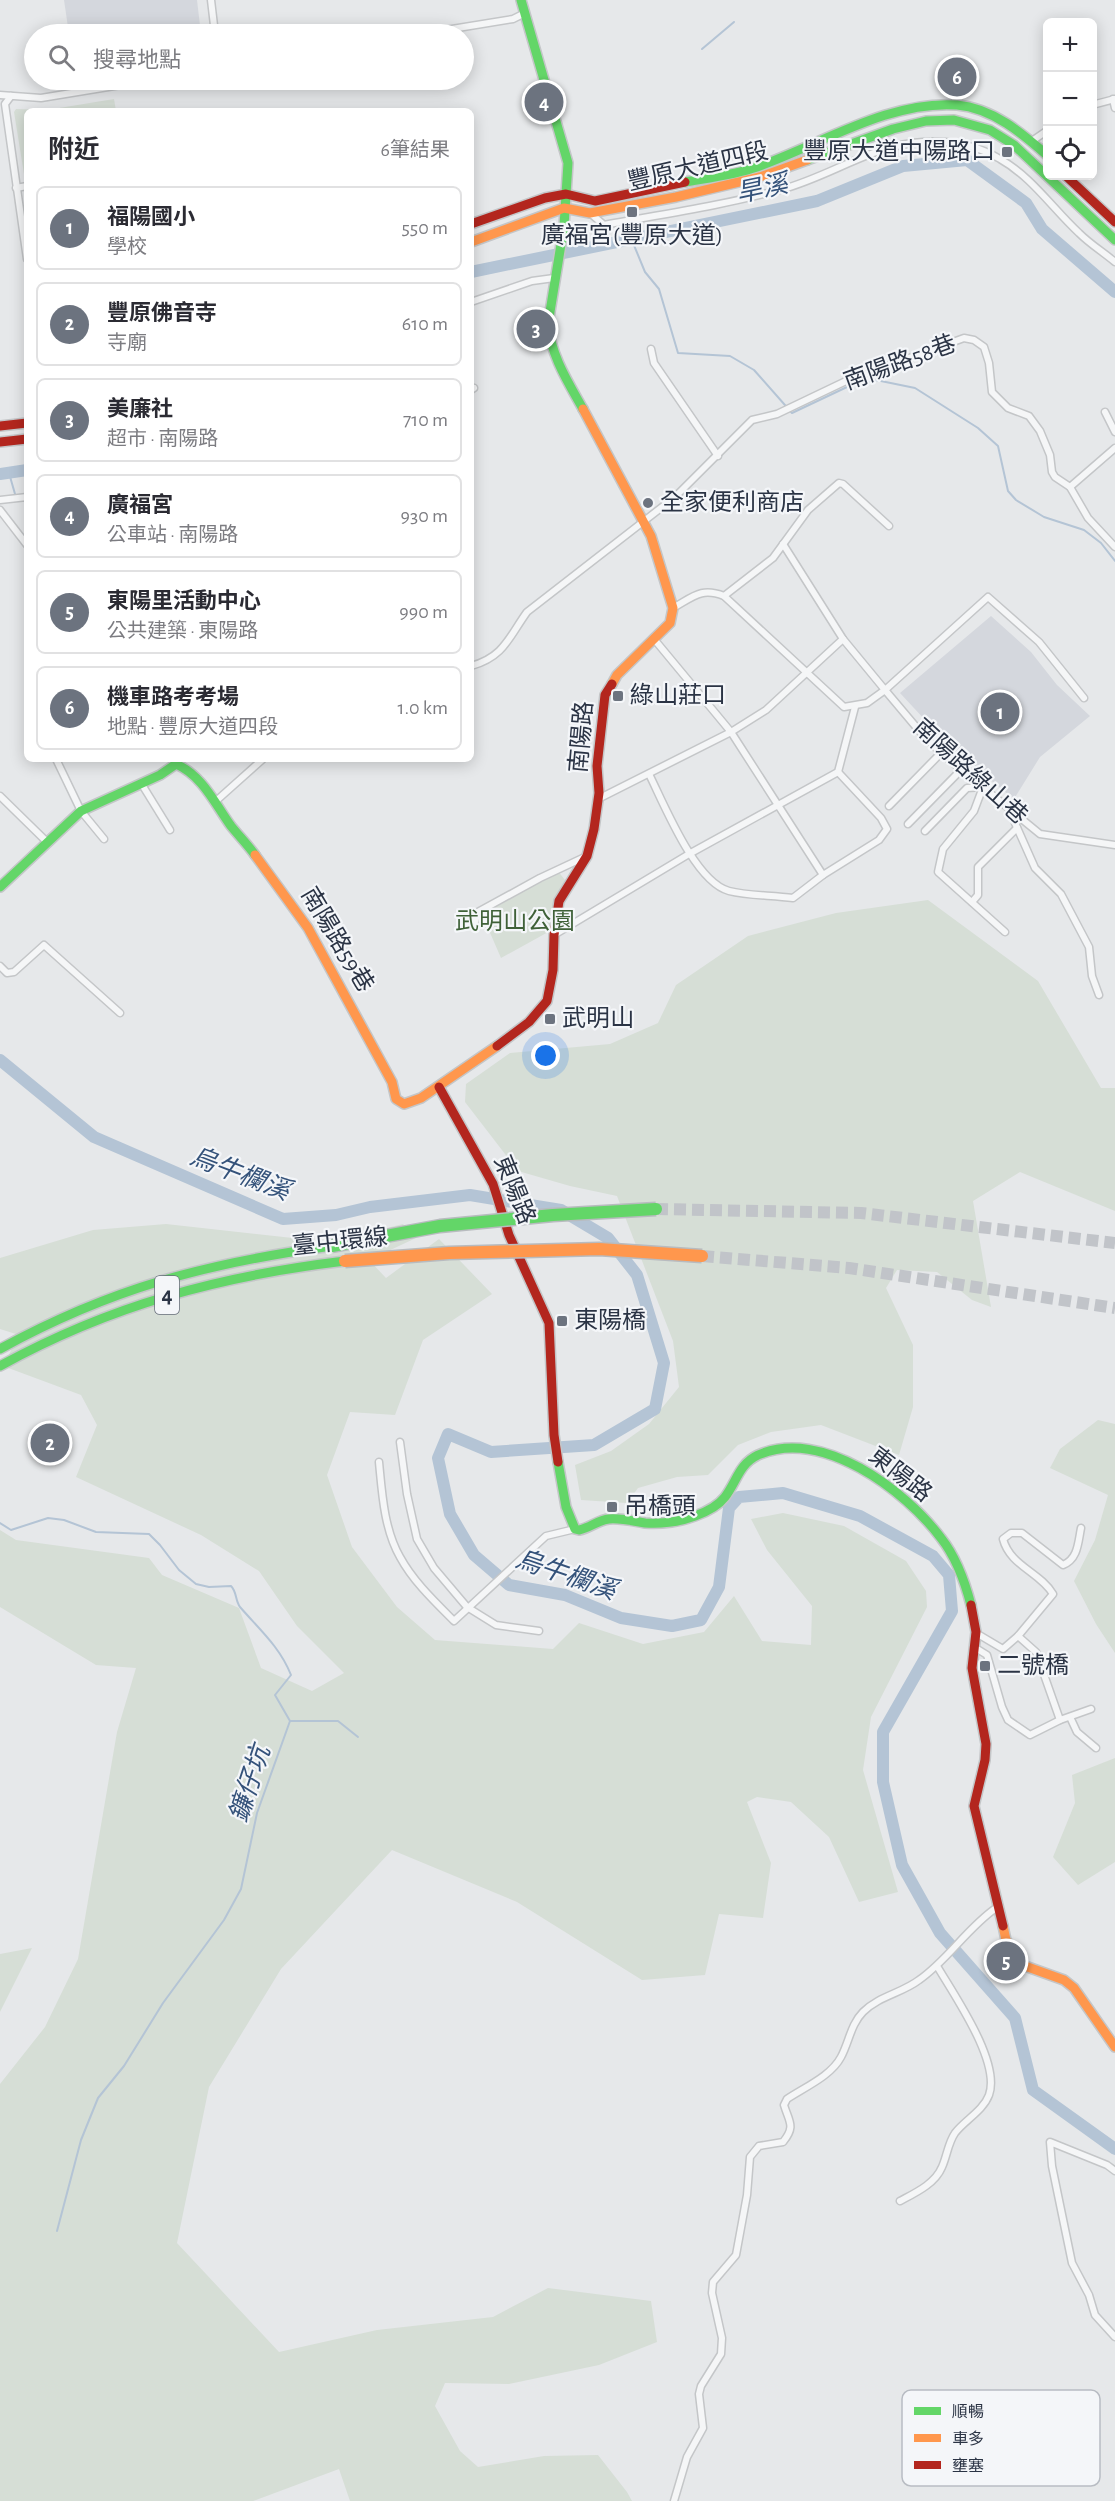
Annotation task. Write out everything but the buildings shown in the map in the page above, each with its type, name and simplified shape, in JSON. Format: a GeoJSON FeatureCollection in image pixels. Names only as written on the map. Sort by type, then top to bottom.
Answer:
{"type":"FeatureCollection","features":[{"type":"Feature","properties":{"kind":"main road"},"geometry":{"type":"LineString","coordinates":[[521,0],[568,163],[564,226],[548,324],[549,335],[555,357],[644,522],[657,554],[673,608]]}},
{"type":"Feature","properties":{"kind":"main road","name":"豐原大道四段"},"geometry":{"type":"LineString","coordinates":[[566,194],[595,201],[755,168],[889,114],[919,106],[959,105],[993,116],[1032,141],[1043,152]]}},
{"type":"Feature","properties":{"kind":"main road","name":"豐原大道四段"},"geometry":{"type":"LineString","coordinates":[[564,208],[590,213],[760,177],[893,129],[926,121],[954,120],[990,130],[1014,145],[1115,240]]}},
{"type":"Feature","properties":{"kind":"main road"},"geometry":{"type":"LineString","coordinates":[[1070,180],[1115,222]]}},
{"type":"Feature","properties":{"kind":"main road"},"geometry":{"type":"LineString","coordinates":[[474,223],[545,198],[566,194]]}},
{"type":"Feature","properties":{"kind":"main road"},"geometry":{"type":"LineString","coordinates":[[474,241],[564,208]]}},
{"type":"Feature","properties":{"kind":"main road"},"geometry":{"type":"LineString","coordinates":[[0,426],[24,423]]}},
{"type":"Feature","properties":{"kind":"main road"},"geometry":{"type":"LineString","coordinates":[[0,442],[24,439]]}},
{"type":"Feature","properties":{"kind":"main road","name":"南陽路"},"geometry":{"type":"LineString","coordinates":[[409,1103],[439,1087],[529,1022],[547,1001],[559,901],[587,856],[598,800],[597,765],[605,695],[617,675],[670,623],[673,608]]}},
{"type":"Feature","properties":{"kind":"main road"},"geometry":{"type":"LineString","coordinates":[[0,887],[81,811],[160,775],[179,762]]}},
{"type":"Feature","properties":{"kind":"main road","name":"南陽路59巷"},"geometry":{"type":"LineString","coordinates":[[179,762],[216,801],[230,824],[254,853],[308,928],[392,1082],[396,1099],[404,1104],[409,1103]]}},
{"type":"Feature","properties":{"kind":"main road","name":"東陽路"},"geometry":{"type":"LineString","coordinates":[[439,1087],[488,1172],[509,1235],[549,1323],[557,1459],[566,1507],[575,1529],[590,1527],[603,1520],[651,1523],[686,1519],[701,1514],[723,1499],[737,1471],[757,1455],[773,1450],[795,1448],[840,1458],[867,1470],[941,1537],[962,1579],[976,1633],[972,1665],[986,1751],[974,1796],[974,1806],[996,1908],[1006,1940],[1025,1966],[1064,1980],[1074,1988],[1115,2047]]}},
{"type":"Feature","properties":{"kind":"main road","name":"臺中環線"},"geometry":{"type":"LineString","coordinates":[[0,1349],[39,1326],[73,1311],[148,1285],[243,1259],[332,1246],[440,1226],[553,1215],[657,1209]]}},
{"type":"Feature","properties":{"kind":"main road","name":"臺中環線"},"geometry":{"type":"LineString","coordinates":[[0,1366],[46,1340],[101,1316],[155,1298],[250,1275],[345,1261],[449,1253],[599,1249],[702,1256]]}},
{"type":"Feature","properties":{"kind":"street"},"geometry":{"type":"LineString","coordinates":[[211,0],[214,24]]}},
{"type":"Feature","properties":{"kind":"street"},"geometry":{"type":"LineString","coordinates":[[474,25],[513,19],[525,13]]}},
{"type":"Feature","properties":{"kind":"street"},"geometry":{"type":"LineString","coordinates":[[0,95],[41,98],[90,90]]}},
{"type":"Feature","properties":{"kind":"street"},"geometry":{"type":"LineString","coordinates":[[11,96],[5,104],[24,240]]}},
{"type":"Feature","properties":{"kind":"street"},"geometry":{"type":"LineString","coordinates":[[1097,104],[1114,99],[1115,108]]}},
{"type":"Feature","properties":{"kind":"street"},"geometry":{"type":"LineString","coordinates":[[1032,141],[1043,133]]}},
{"type":"Feature","properties":{"kind":"street"},"geometry":{"type":"LineString","coordinates":[[590,213],[604,225],[659,215],[784,189],[909,143],[954,142],[991,154],[1023,174],[1080,234],[1115,262]]}},
{"type":"Feature","properties":{"kind":"street"},"geometry":{"type":"LineString","coordinates":[[16,188],[24,187]]}},
{"type":"Feature","properties":{"kind":"street"},"geometry":{"type":"LineString","coordinates":[[474,301],[532,281],[555,276]]}},
{"type":"Feature","properties":{"kind":"street","name":"南陽路58巷"},"geometry":{"type":"LineString","coordinates":[[644,522],[718,456],[752,420],[777,414],[846,381],[964,338],[974,340],[984,347],[989,363],[992,392],[1008,408],[1029,416],[1040,431],[1050,455],[1052,472],[1055,477],[1070,487],[1088,518],[1115,546]]}},
{"type":"Feature","properties":{"kind":"street"},"geometry":{"type":"LineString","coordinates":[[651,349],[654,363],[718,456]]}},
{"type":"Feature","properties":{"kind":"street"},"geometry":{"type":"LineString","coordinates":[[1105,412],[1115,432]]}},
{"type":"Feature","properties":{"kind":"street"},"geometry":{"type":"LineString","coordinates":[[1070,487],[1113,453]]}},
{"type":"Feature","properties":{"kind":"street"},"geometry":{"type":"LineString","coordinates":[[724,596],[773,558],[808,510],[839,483],[843,484],[890,526]]}},
{"type":"Feature","properties":{"kind":"street"},"geometry":{"type":"LineString","coordinates":[[0,500],[24,497]]}},
{"type":"Feature","properties":{"kind":"street"},"geometry":{"type":"LineString","coordinates":[[0,510],[24,541]]}},
{"type":"Feature","properties":{"kind":"street"},"geometry":{"type":"LineString","coordinates":[[474,665],[490,659],[500,651],[516,632],[527,612],[583,566],[644,522]]}},
{"type":"Feature","properties":{"kind":"street","name":"南陽路綠山巷"},"geometry":{"type":"LineString","coordinates":[[783,544],[843,639],[922,734],[941,753],[1040,834],[1115,845]]}},
{"type":"Feature","properties":{"kind":"street"},"geometry":{"type":"LineString","coordinates":[[673,608],[699,593],[711,591],[724,596],[844,707],[855,707],[867,703],[885,690],[988,597],[1038,642],[1084,698]]}},
{"type":"Feature","properties":{"kind":"street"},"geometry":{"type":"LineString","coordinates":[[654,639],[731,732],[823,875]]}},
{"type":"Feature","properties":{"kind":"street"},"geometry":{"type":"LineString","coordinates":[[598,800],[731,732],[766,710],[843,639]]}},
{"type":"Feature","properties":{"kind":"street"},"geometry":{"type":"LineString","coordinates":[[554,934],[689,854],[838,772],[855,707]]}},
{"type":"Feature","properties":{"kind":"street"},"geometry":{"type":"LineString","coordinates":[[889,806],[941,753]]}},
{"type":"Feature","properties":{"kind":"street"},"geometry":{"type":"LineString","coordinates":[[57,762],[81,811],[104,839]]}},
{"type":"Feature","properties":{"kind":"street"},"geometry":{"type":"LineString","coordinates":[[216,801],[260,762]]}},
{"type":"Feature","properties":{"kind":"street"},"geometry":{"type":"LineString","coordinates":[[908,824],[961,770]]}},
{"type":"Feature","properties":{"kind":"street"},"geometry":{"type":"LineString","coordinates":[[649,774],[689,854],[703,872],[726,891],[793,898],[823,875],[879,840],[887,829],[881,818],[838,772]]}},
{"type":"Feature","properties":{"kind":"street"},"geometry":{"type":"LineString","coordinates":[[141,783],[170,830]]}},
{"type":"Feature","properties":{"kind":"street"},"geometry":{"type":"LineString","coordinates":[[925,831],[967,788],[983,787],[974,811],[943,849],[938,872],[1005,932]]}},
{"type":"Feature","properties":{"kind":"street"},"geometry":{"type":"LineString","coordinates":[[0,796],[47,842]]}},
{"type":"Feature","properties":{"kind":"street"},"geometry":{"type":"LineString","coordinates":[[1018,815],[1015,823],[1035,868],[1061,894],[1089,947],[1092,976],[1099,995]]}},
{"type":"Feature","properties":{"kind":"street"},"geometry":{"type":"LineString","coordinates":[[972,902],[978,895],[978,867],[1017,828]]}},
{"type":"Feature","properties":{"kind":"street"},"geometry":{"type":"LineString","coordinates":[[475,922],[478,912],[540,878],[587,856]]}},
{"type":"Feature","properties":{"kind":"street"},"geometry":{"type":"LineString","coordinates":[[0,966],[7,973],[14,972],[44,945],[120,1013]]}},
{"type":"Feature","properties":{"kind":"street"},"geometry":{"type":"LineString","coordinates":[[400,1442],[407,1494],[417,1539],[434,1568],[467,1607],[496,1625],[539,1630]]}},
{"type":"Feature","properties":{"kind":"street"},"geometry":{"type":"LineString","coordinates":[[380,1462],[384,1504],[390,1533],[399,1556],[417,1582],[454,1621],[546,1536],[575,1529]]}},
{"type":"Feature","properties":{"kind":"street"},"geometry":{"type":"LineString","coordinates":[[976,1633],[1003,1649],[1018,1636],[1053,1594],[1048,1586],[1018,1564],[1003,1539],[1011,1533],[1022,1533],[1063,1565],[1070,1563],[1075,1557],[1081,1528]]}},
{"type":"Feature","properties":{"kind":"street"},"geometry":{"type":"LineString","coordinates":[[1018,1636],[1036,1652],[1060,1720]]}},
{"type":"Feature","properties":{"kind":"street"},"geometry":{"type":"LineString","coordinates":[[974,1647],[987,1655],[1008,1720],[1030,1735],[1060,1720],[1091,1710]]}},
{"type":"Feature","properties":{"kind":"street"},"geometry":{"type":"LineString","coordinates":[[1070,1717],[1077,1732],[1096,1748]]}},
{"type":"Feature","properties":{"kind":"street"},"geometry":{"type":"LineString","coordinates":[[674,2501],[687,2457],[703,2428],[699,2394],[701,2386],[721,2354],[722,2338],[712,2293],[713,2282],[736,2255],[747,2195],[750,2157],[759,2146],[783,2142],[791,2132],[792,2126],[784,2105],[787,2099],[832,2069],[840,2058],[857,2019],[864,2011],[875,2002],[917,1982],[938,1966],[983,1917],[996,1908]]}},
{"type":"Feature","properties":{"kind":"street"},"geometry":{"type":"LineString","coordinates":[[900,2201],[926,2187],[942,2169],[955,2133],[984,2104],[989,2094],[987,2061],[975,2029],[938,1966]]}},
{"type":"Feature","properties":{"kind":"street"},"geometry":{"type":"LineString","coordinates":[[1115,2172],[1107,2165],[1050,2142],[1052,2166],[1072,2263],[1089,2295],[1095,2314],[1115,2337]]}},
{"type":"Feature","properties":{"kind":"shaded area"},"geometry":{"type":"Polygon","coordinates":[[[64,0],[197,0],[200,24],[68,24],[64,0]]]}},
{"type":"Feature","properties":{"kind":"shaded area"},"geometry":{"type":"Polygon","coordinates":[[[991,616],[1031,652],[1057,685],[1090,716],[1040,757],[1014,799],[952,749],[900,693],[991,616]]]}},
{"type":"Feature","properties":{"kind":"green space"},"geometry":{"type":"Polygon","coordinates":[[[114,99],[116,108],[59,108],[114,99]]]}},
{"type":"Feature","properties":{"kind":"green space"},"geometry":{"type":"Polygon","coordinates":[[[16,109],[24,109],[24,174],[14,112],[16,109]]]}},
{"type":"Feature","properties":{"kind":"green space","name":"武明山公園"},"geometry":{"type":"Polygon","coordinates":[[[557,870],[565,880],[557,895],[550,931],[501,958],[481,912],[557,870]]]}},
{"type":"Feature","properties":{"kind":"green space"},"geometry":{"type":"Polygon","coordinates":[[[928,900],[1038,981],[1101,1088],[1115,1088],[1115,1211],[1020,1172],[973,1201],[991,1307],[972,1300],[937,1272],[897,1270],[886,1288],[913,1345],[913,1407],[899,1455],[821,1425],[771,1432],[738,1445],[708,1475],[677,1477],[638,1488],[627,1503],[581,1500],[575,1465],[611,1451],[649,1424],[679,1387],[673,1341],[617,1196],[570,1186],[518,1171],[465,1102],[466,1084],[510,1053],[610,1044],[658,1023],[676,985],[748,936],[836,913],[928,900]]]}},
{"type":"Feature","properties":{"kind":"green space"},"geometry":{"type":"Polygon","coordinates":[[[166,1224],[329,1242],[403,1224],[416,1238],[369,1260],[386,1278],[439,1239],[492,1294],[423,1340],[395,1415],[350,1412],[327,1475],[352,1547],[397,1607],[435,1640],[553,1649],[579,1623],[643,1644],[704,1632],[734,1596],[762,1641],[811,1645],[812,1606],[767,1550],[751,1519],[783,1513],[844,1526],[906,1561],[926,1591],[927,1607],[871,1717],[863,1770],[898,1892],[859,1902],[829,1837],[791,1802],[757,1797],[747,1802],[771,1863],[763,1918],[719,1914],[705,1975],[642,1980],[517,1902],[392,1850],[281,1969],[209,2087],[177,2243],[279,2352],[377,2330],[493,2317],[548,2288],[651,2301],[657,2342],[599,2365],[509,2384],[445,2383],[435,2406],[460,2451],[478,2467],[544,2456],[598,2455],[632,2501],[350,2501],[339,2469],[253,2501],[0,2501],[0,2084],[45,2027],[78,1959],[117,1732],[136,1668],[96,1665],[0,1607],[0,1530],[16,1540],[149,1558],[162,1575],[239,1608],[261,1668],[312,1691],[344,1673],[297,1626],[259,1571],[201,1535],[76,1477],[97,1425],[81,1395],[3,1366],[19,1335],[0,1329],[0,1258],[93,1230],[166,1224]]]}},
{"type":"Feature","properties":{"kind":"green space"},"geometry":{"type":"Polygon","coordinates":[[[1098,1420],[1115,1424],[1115,1653],[1096,1624],[1074,1581],[1095,1540],[1108,1495],[1050,1468],[1060,1449],[1098,1420]]]}},
{"type":"Feature","properties":{"kind":"green space"},"geometry":{"type":"Polygon","coordinates":[[[1115,1758],[1115,1862],[1078,1885],[1053,1857],[1075,1803],[1072,1775],[1115,1758]]]}},
{"type":"Feature","properties":{"kind":"green space"},"geometry":{"type":"Polygon","coordinates":[[[32,1948],[0,2012],[0,1954],[32,1948]]]}},
{"type":"Feature","properties":{"kind":"waterway"},"geometry":{"type":"LineString","coordinates":[[702,49],[734,22]]}},
{"type":"Feature","properties":{"kind":"waterway","name":"旱溪"},"geometry":{"type":"LineString","coordinates":[[474,271],[817,201],[903,166],[967,160],[1026,203],[1042,229],[1115,292]]}},
{"type":"Feature","properties":{"kind":"waterway"},"geometry":{"type":"LineString","coordinates":[[631,238],[645,272],[659,289],[678,353],[730,356],[754,370],[792,413],[847,387],[876,380],[915,388],[978,428],[998,446],[1008,491],[1016,500],[1044,517],[1084,530],[1101,543],[1115,561]]}},
{"type":"Feature","properties":{"kind":"waterway","name":"旱溪"},"geometry":{"type":"LineString","coordinates":[[0,474],[24,470]]}},
{"type":"Feature","properties":{"kind":"waterway"},"geometry":{"type":"LineString","coordinates":[[9,473],[17,501],[24,501]]}},
{"type":"Feature","properties":{"kind":"waterway","name":"烏牛欄溪"},"geometry":{"type":"LineString","coordinates":[[0,1060],[94,1137],[283,1219],[336,1215],[370,1207],[470,1195],[561,1210],[608,1238],[637,1275],[664,1363],[655,1409],[594,1445],[491,1452],[448,1434],[438,1458],[450,1514],[474,1555],[509,1585],[565,1595],[621,1618],[672,1626],[701,1620],[719,1587],[729,1508],[739,1497],[783,1493],[860,1516],[933,1556],[949,1575],[952,1611],[883,1732],[883,1782],[902,1865],[940,1933],[1015,2018],[1033,2090],[1115,2149]]}},
{"type":"Feature","properties":{"kind":"waterway","name":"鐮仔坑"},"geometry":{"type":"LineString","coordinates":[[0,1523],[11,1530],[48,1518],[64,1520],[96,1532],[149,1534],[179,1570],[196,1584],[209,1587],[231,1586],[240,1607],[275,1647],[291,1675],[275,1695],[290,1721]]}},
{"type":"Feature","properties":{"kind":"waterway"},"geometry":{"type":"LineString","coordinates":[[290,1721],[338,1721],[358,1737]]}},
{"type":"Feature","properties":{"kind":"waterway","name":"鐮仔坑"},"geometry":{"type":"LineString","coordinates":[[57,2231],[81,2140],[98,2098],[124,2066],[163,2003],[224,1920],[241,1889],[257,1813],[290,1721]]}},
{"type":"Feature","properties":{"kind":"tunnel"},"geometry":{"type":"LineString","coordinates":[[656,1209],[861,1213],[1115,1243]]}},
{"type":"Feature","properties":{"kind":"tunnel"},"geometry":{"type":"LineString","coordinates":[[702,1256],[849,1268],[1115,1308]]}},
{"type":"Feature","properties":{"kind":"traffic: fast"},"geometry":{"type":"LineString","coordinates":[[521,0],[568,163],[564,226],[548,324],[556,358],[583,409]]}},
{"type":"Feature","properties":{"kind":"traffic: fast"},"geometry":{"type":"LineString","coordinates":[[685,182],[748,170],[880,117],[906,109],[931,105],[957,105],[983,111],[1007,123],[1043,152]]}},
{"type":"Feature","properties":{"kind":"traffic: fast"},"geometry":{"type":"LineString","coordinates":[[807,160],[893,129],[926,121],[954,120],[990,130],[1014,145],[1115,240]]}},
{"type":"Feature","properties":{"kind":"traffic: fast"},"geometry":{"type":"LineString","coordinates":[[0,887],[81,811],[160,775],[176,764],[201,783],[231,826],[255,855]]}},
{"type":"Feature","properties":{"kind":"traffic: fast"},"geometry":{"type":"LineString","coordinates":[[332,1246],[440,1226],[553,1215],[656,1209]]}},
{"type":"Feature","properties":{"kind":"traffic: fast"},"geometry":{"type":"LineString","coordinates":[[0,1349],[81,1310],[161,1281],[243,1261],[332,1246]]}},
{"type":"Feature","properties":{"kind":"traffic: fast"},"geometry":{"type":"LineString","coordinates":[[0,1366],[83,1326],[167,1296],[254,1275],[345,1261]]}},
{"type":"Feature","properties":{"kind":"traffic: fast"},"geometry":{"type":"LineString","coordinates":[[558,1462],[566,1507],[575,1529],[579,1530],[609,1519],[658,1523],[677,1521],[699,1514],[722,1500],[742,1468],[758,1455],[783,1449],[809,1449],[835,1456],[884,1483],[925,1520],[941,1538],[956,1561],[971,1605]]}},
{"type":"Feature","properties":{"kind":"traffic: slow"},"geometry":{"type":"LineString","coordinates":[[474,241],[564,208],[590,213],[676,197],[760,177],[807,160]]}},
{"type":"Feature","properties":{"kind":"traffic: slow"},"geometry":{"type":"LineString","coordinates":[[583,409],[651,536],[673,608],[670,623],[617,675],[612,684]]}},
{"type":"Feature","properties":{"kind":"traffic: slow"},"geometry":{"type":"LineString","coordinates":[[255,855],[308,928],[392,1082],[396,1099],[404,1104],[421,1098],[497,1046]]}},
{"type":"Feature","properties":{"kind":"traffic: slow"},"geometry":{"type":"LineString","coordinates":[[345,1261],[449,1253],[599,1249],[702,1256]]}},
{"type":"Feature","properties":{"kind":"traffic: slow"},"geometry":{"type":"LineString","coordinates":[[1003,1926],[1006,1940],[1025,1966],[1064,1980],[1074,1988],[1115,2047]]}},
{"type":"Feature","properties":{"kind":"traffic: jam"},"geometry":{"type":"LineString","coordinates":[[1070,180],[1115,222]]}},
{"type":"Feature","properties":{"kind":"traffic: jam"},"geometry":{"type":"LineString","coordinates":[[474,223],[545,198],[566,194],[595,201],[685,182]]}},
{"type":"Feature","properties":{"kind":"traffic: jam"},"geometry":{"type":"LineString","coordinates":[[0,426],[24,423]]}},
{"type":"Feature","properties":{"kind":"traffic: jam"},"geometry":{"type":"LineString","coordinates":[[0,442],[24,439]]}},
{"type":"Feature","properties":{"kind":"traffic: jam"},"geometry":{"type":"LineString","coordinates":[[497,1046],[529,1022],[547,1001],[553,970],[554,935],[559,901],[587,856],[594,829],[599,793],[597,766],[605,695],[612,684]]}},
{"type":"Feature","properties":{"kind":"traffic: jam"},"geometry":{"type":"LineString","coordinates":[[439,1087],[493,1184],[509,1235],[549,1323],[554,1435],[558,1462]]}},
{"type":"Feature","properties":{"kind":"traffic: jam"},"geometry":{"type":"LineString","coordinates":[[971,1605],[976,1632],[972,1668],[986,1744],[985,1760],[974,1806],[1003,1926]]}},
{"type":"Feature","properties":{"kind":"place","name":"機車路考考場"},"geometry":{"type":"Point","coordinates":[957,77]}},
{"type":"Feature","properties":{"kind":"place","name":"廣福宮"},"geometry":{"type":"Point","coordinates":[544,102]}},
{"type":"Feature","properties":{"kind":"place","name":"豐原大道中陽路口"},"geometry":{"type":"Point","coordinates":[1007,152]}},
{"type":"Feature","properties":{"kind":"place","name":"廣福宮(豐原大道)"},"geometry":{"type":"Point","coordinates":[632,212]}},
{"type":"Feature","properties":{"kind":"place","name":"美廉社"},"geometry":{"type":"Point","coordinates":[536,329]}},
{"type":"Feature","properties":{"kind":"place","name":"全家便利商店"},"geometry":{"type":"Point","coordinates":[648,503]}},
{"type":"Feature","properties":{"kind":"place","name":"綠山莊口"},"geometry":{"type":"Point","coordinates":[618,696]}},
{"type":"Feature","properties":{"kind":"place","name":"福陽國小"},"geometry":{"type":"Point","coordinates":[1000,712]}},
{"type":"Feature","properties":{"kind":"place","name":"武明山"},"geometry":{"type":"Point","coordinates":[550,1019]}},
{"type":"Feature","properties":{"kind":"place","name":"東陽橋"},"geometry":{"type":"Point","coordinates":[562,1321]}},
{"type":"Feature","properties":{"kind":"place","name":"豐原佛音寺"},"geometry":{"type":"Point","coordinates":[50,1443]}},
{"type":"Feature","properties":{"kind":"place","name":"吊橋頭"},"geometry":{"type":"Point","coordinates":[612,1507]}},
{"type":"Feature","properties":{"kind":"place","name":"二號橋"},"geometry":{"type":"Point","coordinates":[985,1666]}},
{"type":"Feature","properties":{"kind":"place","name":"東陽里活動中心"},"geometry":{"type":"Point","coordinates":[1006,1961]}}]}
